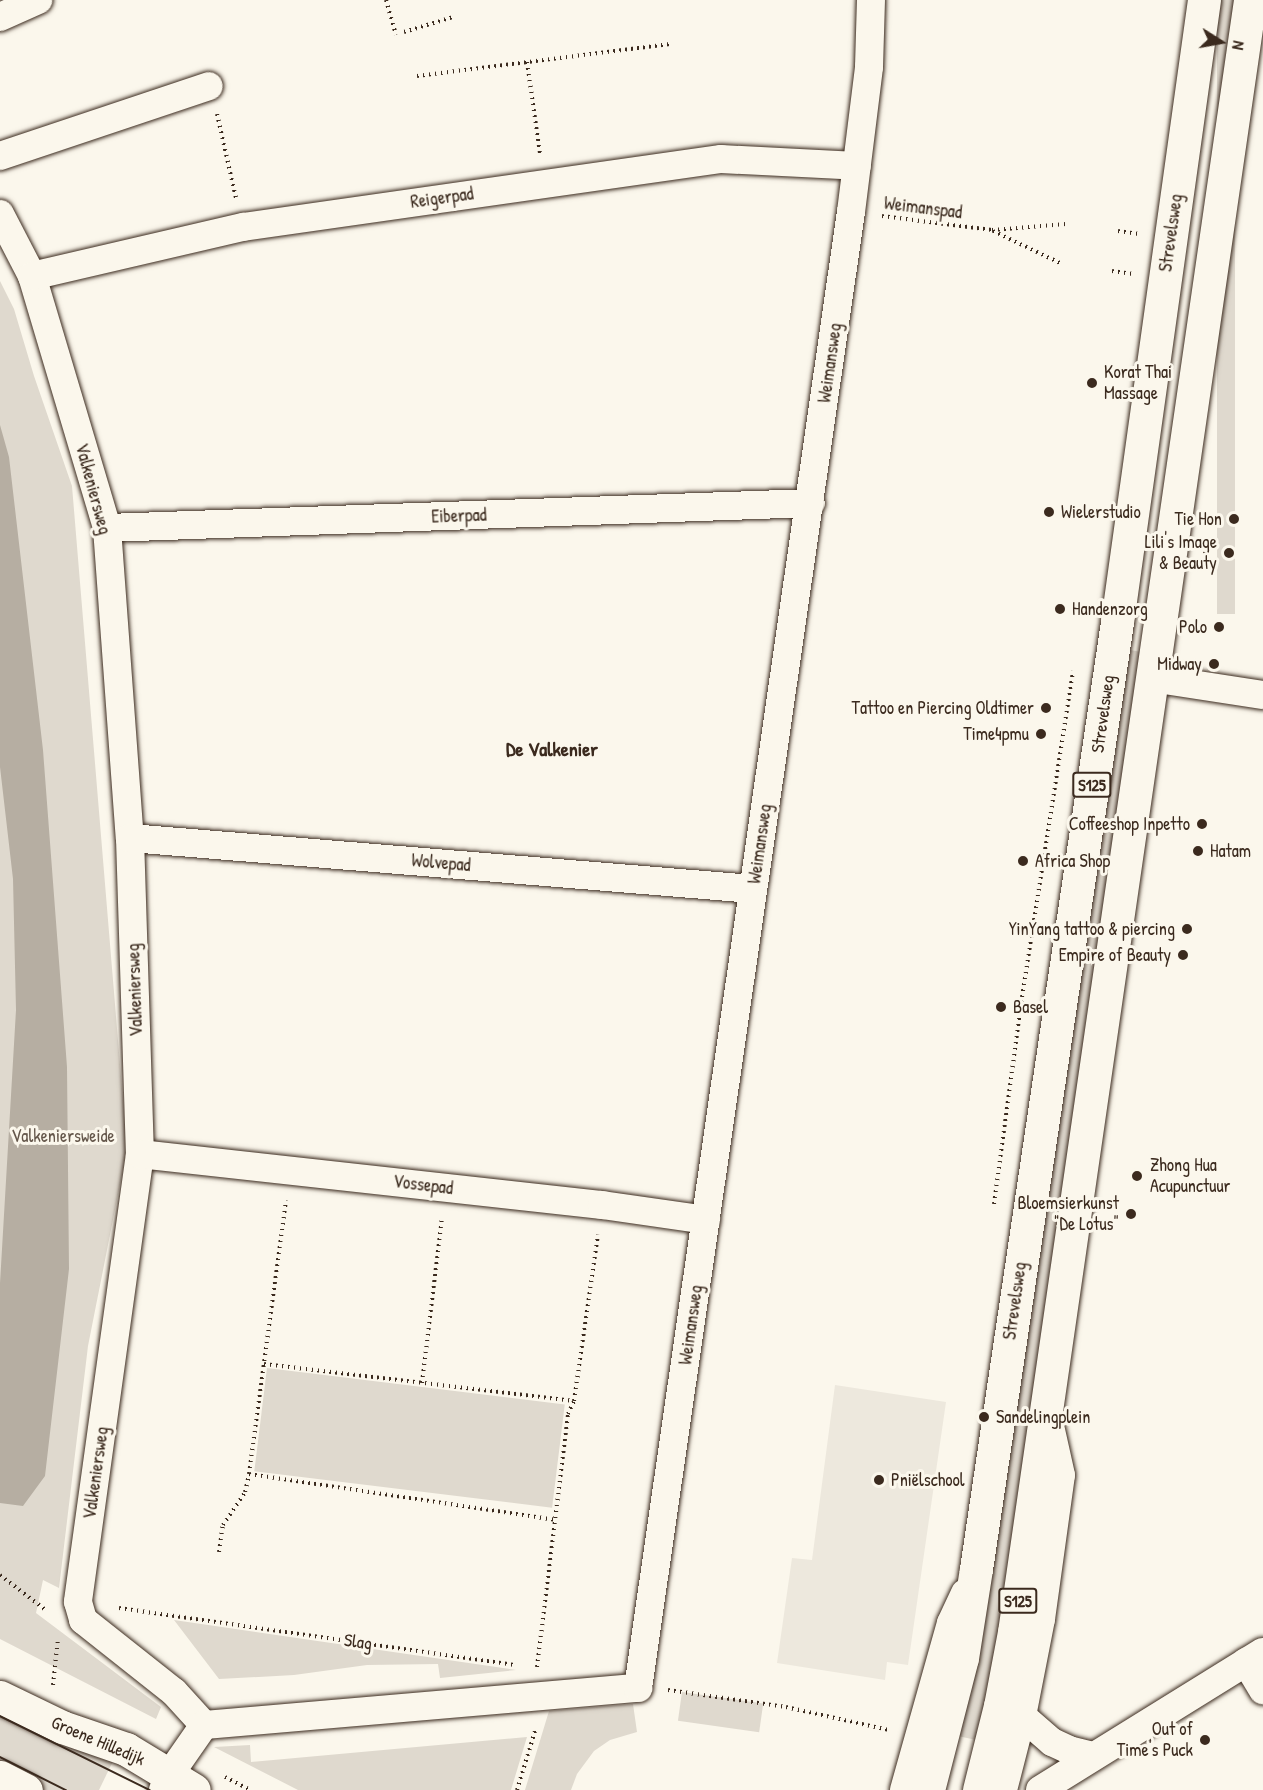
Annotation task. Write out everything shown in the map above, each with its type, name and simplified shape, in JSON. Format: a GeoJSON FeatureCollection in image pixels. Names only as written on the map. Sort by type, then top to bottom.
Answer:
{"type":"FeatureCollection","features":[{"type":"Feature","properties":{"kind":"main road","name":"Strevelsweg"},"geometry":{"type":"LineString","coordinates":[[928,1790],[962,1658],[976,1569],[1115,634],[1204,0]]}},
{"type":"Feature","properties":{"kind":"main road","name":"S125"},"geometry":{"type":"LineString","coordinates":[[979,1790],[1000,1706],[1014,1632],[1250,0]]}},
{"type":"Feature","properties":{"kind":"main road","name":"Groene Hilledijk"},"geometry":{"type":"LineString","coordinates":[[0,1697],[62,1727],[126,1749],[176,1785]]}},
{"type":"Feature","properties":{"kind":"main road"},"geometry":{"type":"LineString","coordinates":[[0,1777],[26,1790]]}},
{"type":"Feature","properties":{"kind":"street"},"geometry":{"type":"LineString","coordinates":[[0,18],[38,0]]}},
{"type":"Feature","properties":{"kind":"street","name":"Weimansweg"},"geometry":{"type":"LineString","coordinates":[[638,1688],[811,503],[869,67],[871,0]]}},
{"type":"Feature","properties":{"kind":"street"},"geometry":{"type":"LineString","coordinates":[[0,156],[212,96]]}},
{"type":"Feature","properties":{"kind":"street","name":"Reigerpad"},"geometry":{"type":"LineString","coordinates":[[32,276],[243,227],[721,159],[857,166]]}},
{"type":"Feature","properties":{"kind":"street","name":"Valkeniersweg"},"geometry":{"type":"LineString","coordinates":[[0,214],[32,276],[107,528],[130,838],[140,1154],[69,1611]]}},
{"type":"Feature","properties":{"kind":"street","name":"Eiberpad"},"geometry":{"type":"LineString","coordinates":[[107,528],[811,503]]}},
{"type":"Feature","properties":{"kind":"street"},"geometry":{"type":"LineString","coordinates":[[1152,678],[1263,695]]}},
{"type":"Feature","properties":{"kind":"street","name":"Wolvepad"},"geometry":{"type":"LineString","coordinates":[[130,838],[753,889]]}},
{"type":"Feature","properties":{"kind":"street","name":"Vossepad"},"geometry":{"type":"LineString","coordinates":[[140,1154],[602,1204],[706,1220]]}},
{"type":"Feature","properties":{"kind":"street"},"geometry":{"type":"LineString","coordinates":[[1003,1790],[1022,1716],[1041,1619],[1061,1475],[1046,1409]]}},
{"type":"Feature","properties":{"kind":"street","name":"Strevelsweg"},"geometry":{"type":"LineString","coordinates":[[904,1790],[951,1623],[976,1569]]}},
{"type":"Feature","properties":{"kind":"street"},"geometry":{"type":"LineString","coordinates":[[69,1611],[174,1692],[204,1725]]}},
{"type":"Feature","properties":{"kind":"street"},"geometry":{"type":"LineString","coordinates":[[1040,1790],[1255,1657],[1263,1690]]}},
{"type":"Feature","properties":{"kind":"street"},"geometry":{"type":"LineString","coordinates":[[204,1725],[541,1678],[638,1688]]}},
{"type":"Feature","properties":{"kind":"street"},"geometry":{"type":"LineString","coordinates":[[1022,1716],[1052,1742],[1093,1756]]}},
{"type":"Feature","properties":{"kind":"street"},"geometry":{"type":"LineString","coordinates":[[176,1785],[204,1725]]}},
{"type":"Feature","properties":{"kind":"path"},"geometry":{"type":"LineString","coordinates":[[386,0],[396,35]]}},
{"type":"Feature","properties":{"kind":"path"},"geometry":{"type":"LineString","coordinates":[[404,32],[453,16]]}},
{"type":"Feature","properties":{"kind":"path"},"geometry":{"type":"LineString","coordinates":[[417,76],[670,44]]}},
{"type":"Feature","properties":{"kind":"path"},"geometry":{"type":"LineString","coordinates":[[527,62],[544,183]]}},
{"type":"Feature","properties":{"kind":"path"},"geometry":{"type":"LineString","coordinates":[[212,96],[243,227]]}},
{"type":"Feature","properties":{"kind":"path","name":"Weimanspad"},"geometry":{"type":"LineString","coordinates":[[851,212],[992,230],[1066,224]]}},
{"type":"Feature","properties":{"kind":"path","name":"Weimanspad"},"geometry":{"type":"LineString","coordinates":[[992,230],[1060,263]]}},
{"type":"Feature","properties":{"kind":"path"},"geometry":{"type":"LineString","coordinates":[[1118,231],[1140,234]]}},
{"type":"Feature","properties":{"kind":"path"},"geometry":{"type":"LineString","coordinates":[[1112,271],[1134,274]]}},
{"type":"Feature","properties":{"kind":"path"},"geometry":{"type":"LineString","coordinates":[[219,1552],[223,1526],[245,1492],[249,1474],[290,1169]]}},
{"type":"Feature","properties":{"kind":"path"},"geometry":{"type":"LineString","coordinates":[[517,1790],[539,1719],[555,1520],[568,1414],[574,1401],[602,1204]]}},
{"type":"Feature","properties":{"kind":"path"},"geometry":{"type":"LineString","coordinates":[[422,1383],[439,1238]]}},
{"type":"Feature","properties":{"kind":"path"},"geometry":{"type":"LineString","coordinates":[[264,1364],[574,1401]]}},
{"type":"Feature","properties":{"kind":"path"},"geometry":{"type":"LineString","coordinates":[[249,1474],[555,1520]]}},
{"type":"Feature","properties":{"kind":"path"},"geometry":{"type":"LineString","coordinates":[[0,1575],[69,1611],[52,1688]]}},
{"type":"Feature","properties":{"kind":"path","name":"Slag"},"geometry":{"type":"LineString","coordinates":[[69,1611],[541,1678]]}},
{"type":"Feature","properties":{"kind":"path"},"geometry":{"type":"LineString","coordinates":[[638,1688],[786,1707],[889,1730]]}},
{"type":"Feature","properties":{"kind":"shaded area"},"geometry":{"type":"Polygon","coordinates":[[[0,425],[9,457],[43,750],[67,1067],[69,1269],[45,1476],[23,1506],[0,1503],[0,1283],[16,1010],[13,879],[0,767],[0,425]]]}},
{"type":"Feature","properties":{"kind":"shaded area","name":"Pniëlschool"},"geometry":{"type":"Polygon","coordinates":[[[835,1385],[946,1402],[908,1665],[887,1662],[885,1680],[777,1663],[792,1558],[812,1560],[835,1385]]]}},
{"type":"Feature","properties":{"kind":"green space"},"geometry":{"type":"Polygon","coordinates":[[[1217,0],[1235,0],[1235,614],[1217,614],[1217,0]]]}},
{"type":"Feature","properties":{"kind":"green space","name":"Valkeniersweide"},"geometry":{"type":"Polygon","coordinates":[[[0,281],[14,309],[34,376],[72,486],[127,1149],[88,1346],[59,1588],[43,1580],[36,1613],[161,1707],[156,1719],[0,1639],[0,281]]]}},
{"type":"Feature","properties":{"kind":"green space"},"geometry":{"type":"Polygon","coordinates":[[[1124,649],[1142,652],[993,1686],[981,1741],[953,1735],[1124,649]]]}},
{"type":"Feature","properties":{"kind":"green space"},"geometry":{"type":"Polygon","coordinates":[[[267,1368],[565,1405],[552,1508],[254,1471],[267,1368]]]}},
{"type":"Feature","properties":{"kind":"green space"},"geometry":{"type":"Polygon","coordinates":[[[174,1620],[516,1670],[440,1678],[438,1664],[367,1665],[294,1675],[219,1679],[174,1620]]]}},
{"type":"Feature","properties":{"kind":"green space"},"geometry":{"type":"Polygon","coordinates":[[[682,1692],[763,1703],[759,1732],[678,1721],[682,1692]]]}},
{"type":"Feature","properties":{"kind":"green space"},"geometry":{"type":"Polygon","coordinates":[[[633,1704],[637,1732],[610,1740],[594,1751],[577,1774],[571,1790],[525,1790],[549,1711],[633,1704]]]}},
{"type":"Feature","properties":{"kind":"green space"},"geometry":{"type":"Polygon","coordinates":[[[0,1708],[116,1755],[99,1790],[44,1790],[0,1767],[0,1708]]]}},
{"type":"Feature","properties":{"kind":"green space"},"geometry":{"type":"Polygon","coordinates":[[[527,1737],[511,1790],[298,1790],[214,1747],[250,1745],[251,1762],[527,1737]]]}},
{"type":"Feature","properties":{"kind":"tram line"},"geometry":{"type":"LineString","coordinates":[[0,1716],[150,1790]]}},
{"type":"Feature","properties":{"kind":"tram line"},"geometry":{"type":"LineString","coordinates":[[0,1757],[66,1790]]}},
{"type":"Feature","properties":{"kind":"place","name":"Korat Thai Massage"},"geometry":{"type":"Point","coordinates":[1092,383]}},
{"type":"Feature","properties":{"kind":"place","name":"Wielerstudio"},"geometry":{"type":"Point","coordinates":[1049,512]}},
{"type":"Feature","properties":{"kind":"place","name":"Tie Hon"},"geometry":{"type":"Point","coordinates":[1234,519]}},
{"type":"Feature","properties":{"kind":"place","name":"Lili's Image & Beauty"},"geometry":{"type":"Point","coordinates":[1229,553]}},
{"type":"Feature","properties":{"kind":"place","name":"Handenzorg"},"geometry":{"type":"Point","coordinates":[1060,609]}},
{"type":"Feature","properties":{"kind":"place","name":"Polo"},"geometry":{"type":"Point","coordinates":[1219,627]}},
{"type":"Feature","properties":{"kind":"place","name":"Midway"},"geometry":{"type":"Point","coordinates":[1214,664]}},
{"type":"Feature","properties":{"kind":"place","name":"Tattoo en Piercing Oldtimer"},"geometry":{"type":"Point","coordinates":[1046,708]}},
{"type":"Feature","properties":{"kind":"place","name":"Time4pmu"},"geometry":{"type":"Point","coordinates":[1041,734]}},
{"type":"Feature","properties":{"kind":"place","name":"Coffeeshop Inpetto"},"geometry":{"type":"Point","coordinates":[1202,824]}},
{"type":"Feature","properties":{"kind":"place","name":"Hatam"},"geometry":{"type":"Point","coordinates":[1198,851]}},
{"type":"Feature","properties":{"kind":"place","name":"Africa Shop"},"geometry":{"type":"Point","coordinates":[1023,861]}},
{"type":"Feature","properties":{"kind":"place","name":"YinYang tattoo & piercing"},"geometry":{"type":"Point","coordinates":[1187,929]}},
{"type":"Feature","properties":{"kind":"place","name":"Empire of Beauty"},"geometry":{"type":"Point","coordinates":[1183,955]}},
{"type":"Feature","properties":{"kind":"place","name":"Basel"},"geometry":{"type":"Point","coordinates":[1001,1007]}},
{"type":"Feature","properties":{"kind":"place","name":"Zhong Hua Acupunctuur"},"geometry":{"type":"Point","coordinates":[1137,1176]}},
{"type":"Feature","properties":{"kind":"place","name":"Bloemsierkunst \"De Lotus\""},"geometry":{"type":"Point","coordinates":[1131,1214]}},
{"type":"Feature","properties":{"kind":"place","name":"Sandelingplein"},"geometry":{"type":"Point","coordinates":[984,1417]}},
{"type":"Feature","properties":{"kind":"place","name":"Pniëlschool"},"geometry":{"type":"Point","coordinates":[879,1480]}},
{"type":"Feature","properties":{"kind":"place","name":"Out of Time's Puck"},"geometry":{"type":"Point","coordinates":[1205,1740]}},
{"type":"Feature","properties":{"kind":"district","name":"De Valkenier"},"geometry":{"type":"Point","coordinates":[552,748]}}]}
